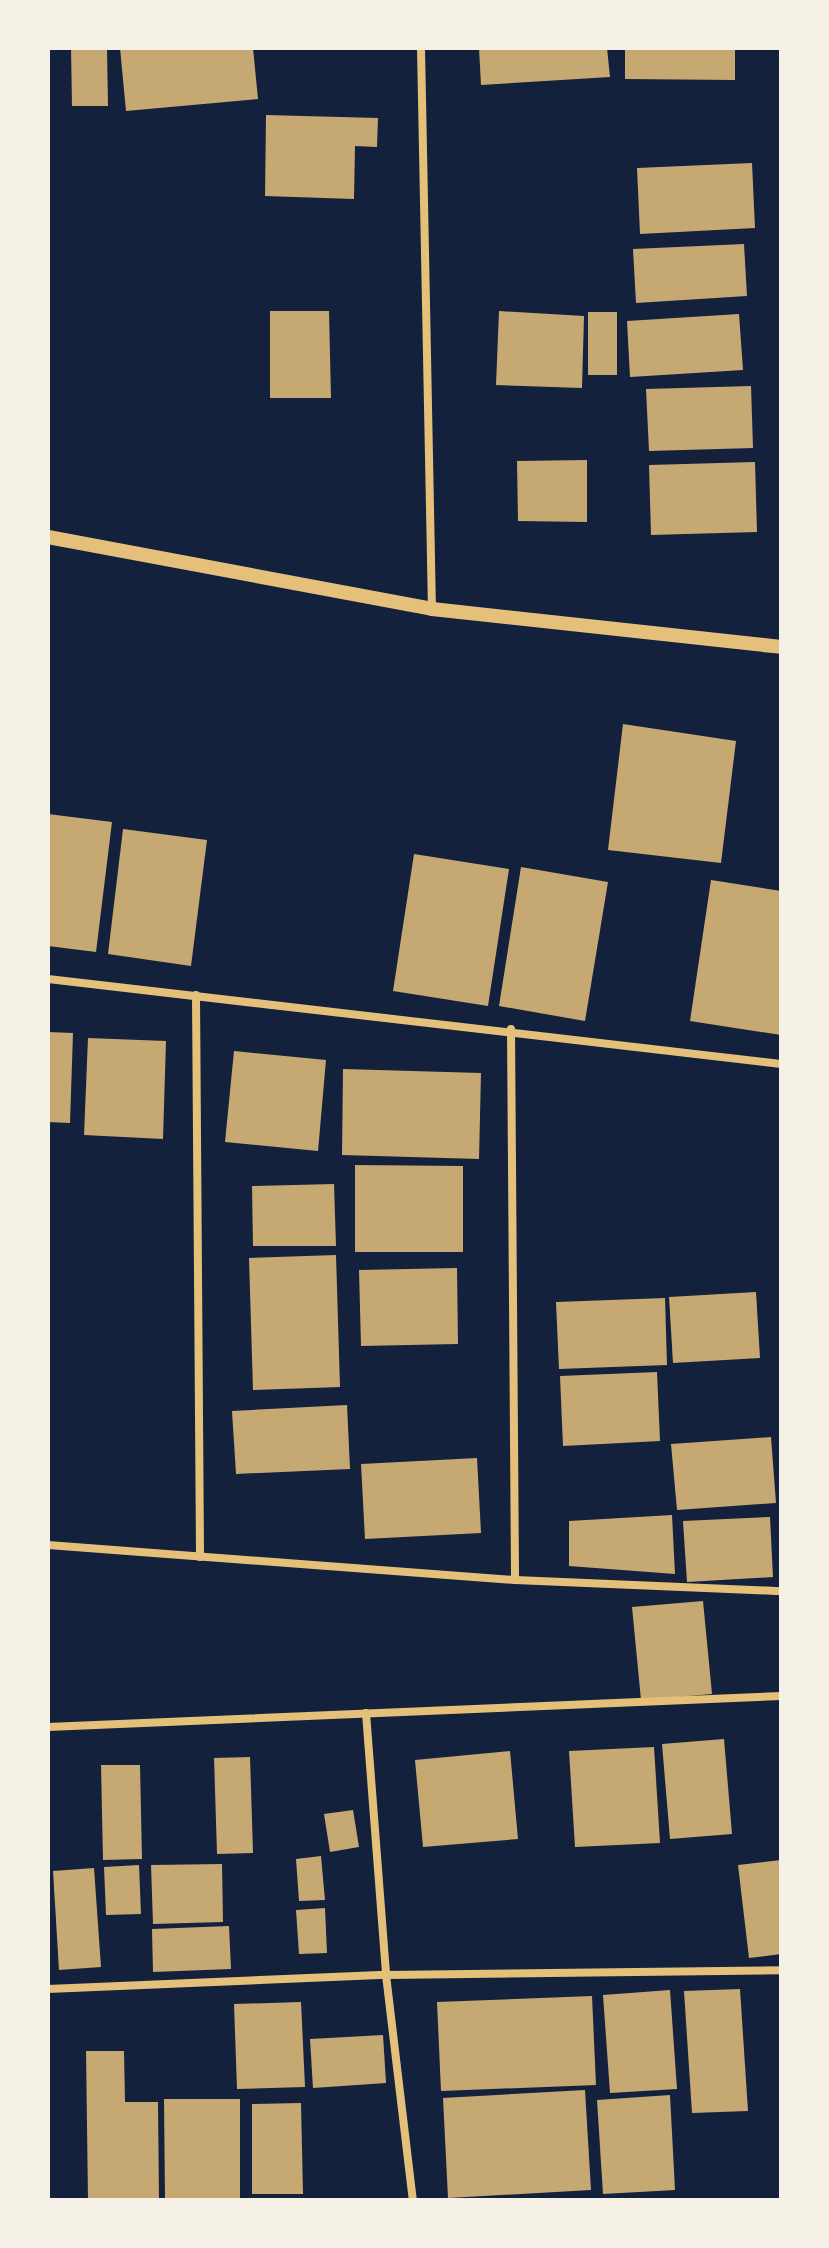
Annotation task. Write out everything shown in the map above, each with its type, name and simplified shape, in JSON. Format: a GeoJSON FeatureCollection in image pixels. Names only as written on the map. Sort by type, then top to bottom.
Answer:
{"type":"FeatureCollection","features":[{"type":"Feature","properties":{"kind":"street"},"geometry":{"type":"LineString","coordinates":[[421,48],[432,609]]}},
{"type":"Feature","properties":{"kind":"street"},"geometry":{"type":"LineString","coordinates":[[48,537],[432,609],[781,647]]}},
{"type":"Feature","properties":{"kind":"street"},"geometry":{"type":"LineString","coordinates":[[48,979],[511,1029],[781,1064]]}},
{"type":"Feature","properties":{"kind":"street"},"geometry":{"type":"LineString","coordinates":[[196,995],[200,1557]]}},
{"type":"Feature","properties":{"kind":"street"},"geometry":{"type":"LineString","coordinates":[[511,1029],[515,1580]]}},
{"type":"Feature","properties":{"kind":"street"},"geometry":{"type":"LineString","coordinates":[[48,1545],[515,1580],[781,1591]]}},
{"type":"Feature","properties":{"kind":"street"},"geometry":{"type":"LineString","coordinates":[[48,1727],[781,1696]]}},
{"type":"Feature","properties":{"kind":"street"},"geometry":{"type":"LineString","coordinates":[[366,1713],[386,1975],[413,2200]]}},
{"type":"Feature","properties":{"kind":"street"},"geometry":{"type":"LineString","coordinates":[[48,1989],[386,1975],[781,1970]]}},
{"type":"Feature","properties":{"kind":"building"},"geometry":{"type":"Polygon","coordinates":[[[71,48],[107,48],[108,106],[72,106],[71,48]]]}},
{"type":"Feature","properties":{"kind":"building"},"geometry":{"type":"Polygon","coordinates":[[[120,48],[253,48],[258,99],[126,111],[120,48]]]}},
{"type":"Feature","properties":{"kind":"building"},"geometry":{"type":"Polygon","coordinates":[[[479,48],[607,48],[610,77],[481,85],[479,48]]]}},
{"type":"Feature","properties":{"kind":"building"},"geometry":{"type":"Polygon","coordinates":[[[625,48],[735,48],[735,80],[625,79],[625,48]]]}},
{"type":"Feature","properties":{"kind":"building"},"geometry":{"type":"Polygon","coordinates":[[[266,115],[378,118],[377,147],[355,146],[354,199],[265,196],[266,115]]]}},
{"type":"Feature","properties":{"kind":"building"},"geometry":{"type":"Polygon","coordinates":[[[752,163],[755,228],[640,234],[637,168],[752,163]]]}},
{"type":"Feature","properties":{"kind":"building"},"geometry":{"type":"Polygon","coordinates":[[[744,244],[747,296],[636,303],[633,249],[744,244]]]}},
{"type":"Feature","properties":{"kind":"building"},"geometry":{"type":"Polygon","coordinates":[[[270,311],[329,311],[331,398],[270,398],[270,311]]]}},
{"type":"Feature","properties":{"kind":"building"},"geometry":{"type":"Polygon","coordinates":[[[499,311],[584,316],[582,388],[496,385],[499,311]]]}},
{"type":"Feature","properties":{"kind":"building"},"geometry":{"type":"Polygon","coordinates":[[[588,312],[617,312],[617,375],[588,375],[588,312]]]}},
{"type":"Feature","properties":{"kind":"building"},"geometry":{"type":"Polygon","coordinates":[[[739,314],[743,370],[630,377],[627,321],[739,314]]]}},
{"type":"Feature","properties":{"kind":"building"},"geometry":{"type":"Polygon","coordinates":[[[751,386],[753,448],[649,451],[646,389],[751,386]]]}},
{"type":"Feature","properties":{"kind":"building"},"geometry":{"type":"Polygon","coordinates":[[[587,460],[587,522],[518,521],[517,461],[587,460]]]}},
{"type":"Feature","properties":{"kind":"building"},"geometry":{"type":"Polygon","coordinates":[[[755,462],[757,532],[651,535],[649,465],[755,462]]]}},
{"type":"Feature","properties":{"kind":"building"},"geometry":{"type":"Polygon","coordinates":[[[623,724],[736,741],[721,863],[608,850],[623,724]]]}},
{"type":"Feature","properties":{"kind":"building"},"geometry":{"type":"Polygon","coordinates":[[[48,814],[112,822],[96,952],[48,946],[48,814]]]}},
{"type":"Feature","properties":{"kind":"building"},"geometry":{"type":"Polygon","coordinates":[[[123,829],[207,840],[191,966],[108,954],[123,829]]]}},
{"type":"Feature","properties":{"kind":"building"},"geometry":{"type":"Polygon","coordinates":[[[414,854],[509,869],[488,1006],[393,991],[414,854]]]}},
{"type":"Feature","properties":{"kind":"building"},"geometry":{"type":"Polygon","coordinates":[[[521,867],[608,882],[585,1021],[499,1006],[521,867]]]}},
{"type":"Feature","properties":{"kind":"building"},"geometry":{"type":"Polygon","coordinates":[[[711,880],[781,891],[781,1035],[690,1021],[711,880]]]}},
{"type":"Feature","properties":{"kind":"building"},"geometry":{"type":"Polygon","coordinates":[[[48,1032],[73,1033],[70,1123],[48,1122],[48,1032]]]}},
{"type":"Feature","properties":{"kind":"building"},"geometry":{"type":"Polygon","coordinates":[[[88,1038],[166,1041],[163,1139],[84,1135],[88,1038]]]}},
{"type":"Feature","properties":{"kind":"building"},"geometry":{"type":"Polygon","coordinates":[[[234,1051],[326,1060],[318,1151],[225,1142],[234,1051]]]}},
{"type":"Feature","properties":{"kind":"building"},"geometry":{"type":"Polygon","coordinates":[[[343,1069],[481,1073],[479,1159],[342,1155],[343,1069]]]}},
{"type":"Feature","properties":{"kind":"building"},"geometry":{"type":"Polygon","coordinates":[[[355,1165],[463,1166],[463,1252],[355,1252],[355,1165]]]}},
{"type":"Feature","properties":{"kind":"building"},"geometry":{"type":"Polygon","coordinates":[[[334,1184],[336,1246],[253,1246],[252,1186],[334,1184]]]}},
{"type":"Feature","properties":{"kind":"building"},"geometry":{"type":"Polygon","coordinates":[[[336,1255],[340,1387],[253,1390],[249,1258],[336,1255]]]}},
{"type":"Feature","properties":{"kind":"building"},"geometry":{"type":"Polygon","coordinates":[[[457,1268],[458,1344],[361,1346],[359,1270],[457,1268]]]}},
{"type":"Feature","properties":{"kind":"building"},"geometry":{"type":"Polygon","coordinates":[[[756,1292],[760,1358],[673,1363],[669,1297],[756,1292]]]}},
{"type":"Feature","properties":{"kind":"building"},"geometry":{"type":"Polygon","coordinates":[[[665,1298],[667,1365],[559,1369],[556,1302],[665,1298]]]}},
{"type":"Feature","properties":{"kind":"building"},"geometry":{"type":"Polygon","coordinates":[[[657,1372],[660,1441],[563,1446],[560,1376],[657,1372]]]}},
{"type":"Feature","properties":{"kind":"building"},"geometry":{"type":"Polygon","coordinates":[[[347,1405],[350,1469],[236,1474],[232,1411],[347,1405]]]}},
{"type":"Feature","properties":{"kind":"building"},"geometry":{"type":"Polygon","coordinates":[[[771,1437],[776,1503],[677,1510],[671,1444],[771,1437]]]}},
{"type":"Feature","properties":{"kind":"building"},"geometry":{"type":"Polygon","coordinates":[[[477,1458],[481,1533],[365,1539],[361,1464],[477,1458]]]}},
{"type":"Feature","properties":{"kind":"building"},"geometry":{"type":"Polygon","coordinates":[[[672,1515],[675,1574],[569,1566],[569,1521],[672,1515]]]}},
{"type":"Feature","properties":{"kind":"building"},"geometry":{"type":"Polygon","coordinates":[[[770,1517],[773,1577],[687,1582],[683,1521],[770,1517]]]}},
{"type":"Feature","properties":{"kind":"building"},"geometry":{"type":"Polygon","coordinates":[[[703,1601],[712,1694],[641,1700],[632,1607],[703,1601]]]}},
{"type":"Feature","properties":{"kind":"building"},"geometry":{"type":"Polygon","coordinates":[[[724,1739],[732,1834],[670,1839],[662,1744],[724,1739]]]}},
{"type":"Feature","properties":{"kind":"building"},"geometry":{"type":"Polygon","coordinates":[[[654,1747],[660,1843],[575,1847],[569,1751],[654,1747]]]}},
{"type":"Feature","properties":{"kind":"building"},"geometry":{"type":"Polygon","coordinates":[[[510,1751],[518,1839],[423,1847],[415,1760],[510,1751]]]}},
{"type":"Feature","properties":{"kind":"building"},"geometry":{"type":"Polygon","coordinates":[[[250,1757],[253,1853],[217,1854],[214,1758],[250,1757]]]}},
{"type":"Feature","properties":{"kind":"building"},"geometry":{"type":"Polygon","coordinates":[[[101,1765],[140,1765],[142,1859],[103,1860],[101,1765]]]}},
{"type":"Feature","properties":{"kind":"building"},"geometry":{"type":"Polygon","coordinates":[[[353,1810],[359,1847],[330,1852],[324,1814],[353,1810]]]}},
{"type":"Feature","properties":{"kind":"building"},"geometry":{"type":"Polygon","coordinates":[[[321,1856],[325,1900],[299,1901],[296,1859],[321,1856]]]}},
{"type":"Feature","properties":{"kind":"building"},"geometry":{"type":"Polygon","coordinates":[[[781,1860],[781,1954],[749,1958],[738,1865],[781,1860]]]}},
{"type":"Feature","properties":{"kind":"building"},"geometry":{"type":"Polygon","coordinates":[[[222,1864],[223,1922],[153,1924],[151,1865],[222,1864]]]}},
{"type":"Feature","properties":{"kind":"building"},"geometry":{"type":"Polygon","coordinates":[[[139,1865],[141,1914],[106,1915],[104,1867],[139,1865]]]}},
{"type":"Feature","properties":{"kind":"building"},"geometry":{"type":"Polygon","coordinates":[[[94,1868],[101,1967],[59,1970],[53,1871],[94,1868]]]}},
{"type":"Feature","properties":{"kind":"building"},"geometry":{"type":"Polygon","coordinates":[[[325,1908],[327,1953],[299,1954],[296,1910],[325,1908]]]}},
{"type":"Feature","properties":{"kind":"building"},"geometry":{"type":"Polygon","coordinates":[[[229,1926],[231,1969],[153,1972],[152,1929],[229,1926]]]}},
{"type":"Feature","properties":{"kind":"building"},"geometry":{"type":"Polygon","coordinates":[[[740,1989],[748,2111],[692,2113],[684,1991],[740,1989]]]}},
{"type":"Feature","properties":{"kind":"building"},"geometry":{"type":"Polygon","coordinates":[[[670,1990],[677,2089],[610,2093],[603,1995],[670,1990]]]}},
{"type":"Feature","properties":{"kind":"building"},"geometry":{"type":"Polygon","coordinates":[[[592,1996],[596,2085],[441,2091],[437,2002],[592,1996]]]}},
{"type":"Feature","properties":{"kind":"building"},"geometry":{"type":"Polygon","coordinates":[[[301,2002],[305,2087],[237,2089],[234,2004],[301,2002]]]}},
{"type":"Feature","properties":{"kind":"building"},"geometry":{"type":"Polygon","coordinates":[[[383,2035],[386,2083],[313,2088],[310,2039],[383,2035]]]}},
{"type":"Feature","properties":{"kind":"building"},"geometry":{"type":"Polygon","coordinates":[[[86,2051],[124,2051],[125,2102],[158,2102],[159,2200],[88,2200],[86,2051]]]}},
{"type":"Feature","properties":{"kind":"building"},"geometry":{"type":"Polygon","coordinates":[[[585,2090],[591,2190],[448,2198],[443,2098],[585,2090]]]}},
{"type":"Feature","properties":{"kind":"building"},"geometry":{"type":"Polygon","coordinates":[[[670,2095],[675,2190],[603,2194],[597,2100],[670,2095]]]}},
{"type":"Feature","properties":{"kind":"building"},"geometry":{"type":"Polygon","coordinates":[[[164,2099],[240,2099],[240,2200],[165,2200],[164,2099]]]}},
{"type":"Feature","properties":{"kind":"building"},"geometry":{"type":"Polygon","coordinates":[[[301,2103],[303,2194],[252,2194],[252,2104],[301,2103]]]}}]}
